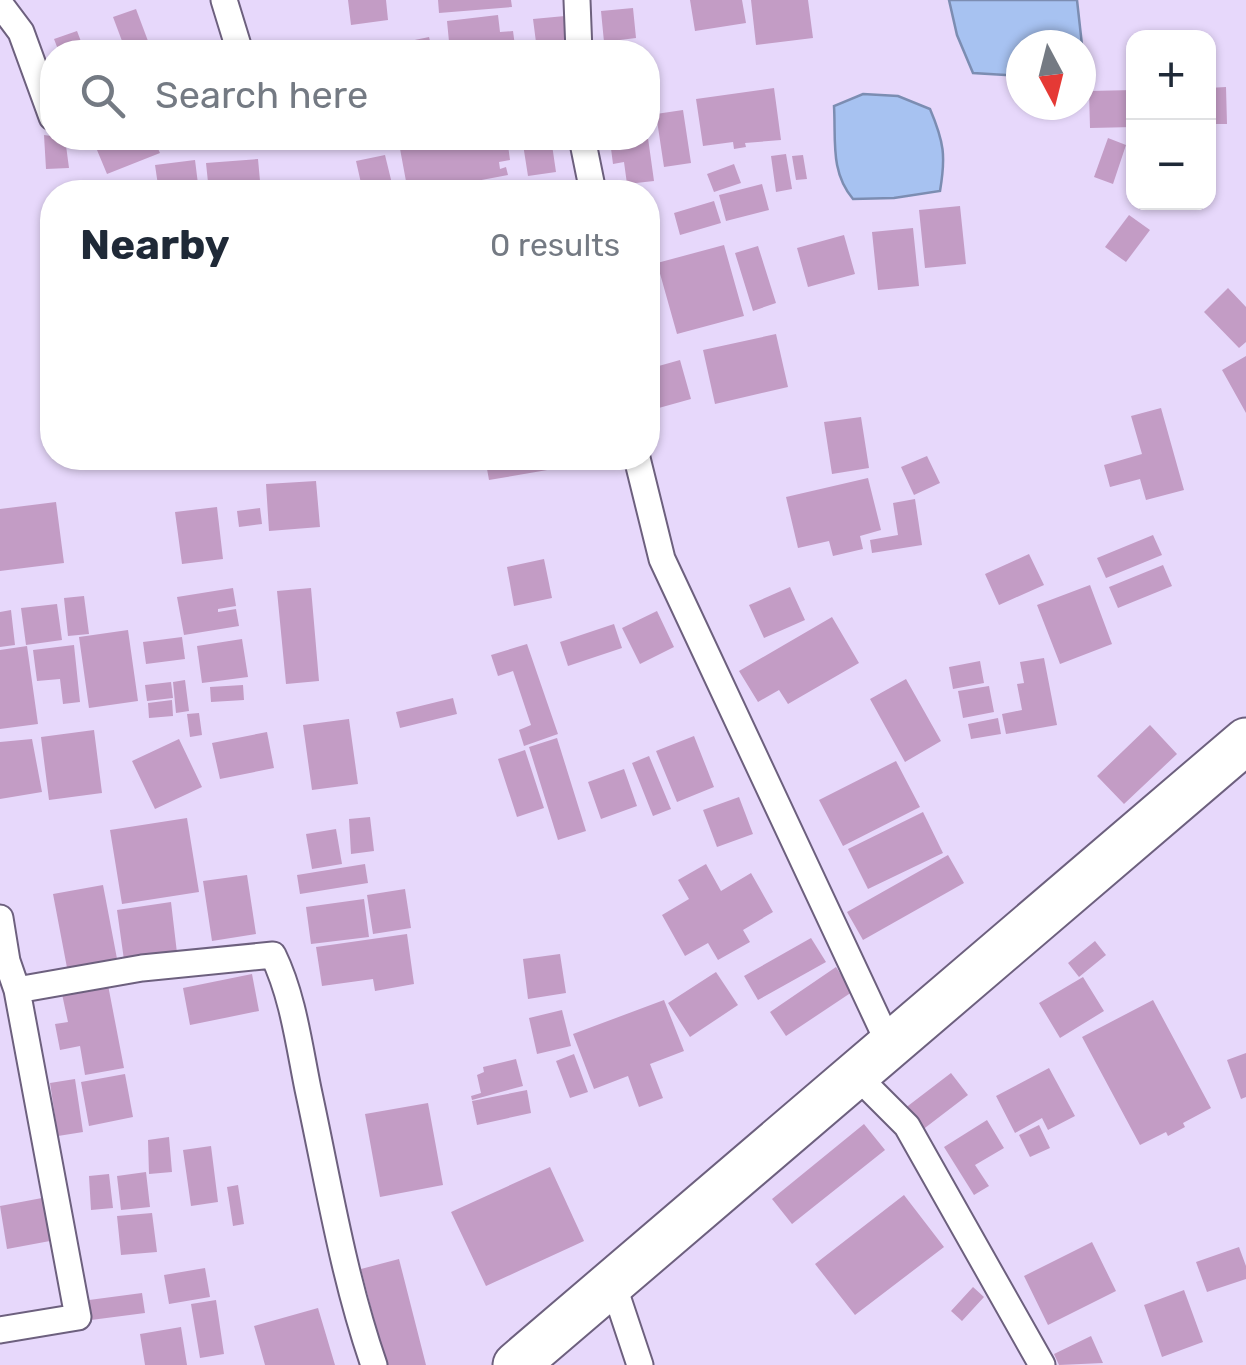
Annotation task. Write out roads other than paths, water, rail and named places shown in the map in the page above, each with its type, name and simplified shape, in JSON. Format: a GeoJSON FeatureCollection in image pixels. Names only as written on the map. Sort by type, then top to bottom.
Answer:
{"type":"FeatureCollection","features":[{"type":"Feature","properties":{"kind":"highway"},"geometry":{"type":"LineString","coordinates":[[516,1365],[1246,741]]}},
{"type":"Feature","properties":{"kind":"street"},"geometry":{"type":"LineString","coordinates":[[224,0],[236,40]]}},
{"type":"Feature","properties":{"kind":"street"},"geometry":{"type":"LineString","coordinates":[[577,0],[578,40]]}},
{"type":"Feature","properties":{"kind":"street"},"geometry":{"type":"LineString","coordinates":[[0,4],[21,32],[40,84]]}},
{"type":"Feature","properties":{"kind":"street"},"geometry":{"type":"LineString","coordinates":[[584,150],[590,180]]}},
{"type":"Feature","properties":{"kind":"street"},"geometry":{"type":"LineString","coordinates":[[639,470],[662,560],[873,1062],[1042,1365]]}},
{"type":"Feature","properties":{"kind":"street"},"geometry":{"type":"LineString","coordinates":[[0,918],[78,1316],[0,1330]]}},
{"type":"Feature","properties":{"kind":"street"},"geometry":{"type":"LineString","coordinates":[[17,990],[142,968],[273,955],[282,974],[298,1042],[355,1309],[374,1365]]}},
{"type":"Feature","properties":{"kind":"street"},"geometry":{"type":"LineString","coordinates":[[612,1281],[640,1365]]}},
{"type":"Feature","properties":{"kind":"water"},"geometry":{"type":"Polygon","coordinates":[[[949,0],[1077,0],[1080,30],[1006,30],[1006,75],[973,73],[957,35],[949,0]]]}},
{"type":"Feature","properties":{"kind":"water"},"geometry":{"type":"Polygon","coordinates":[[[863,94],[898,96],[930,109],[942,149],[940,191],[853,199],[837,167],[834,106],[863,94]]]}}]}
